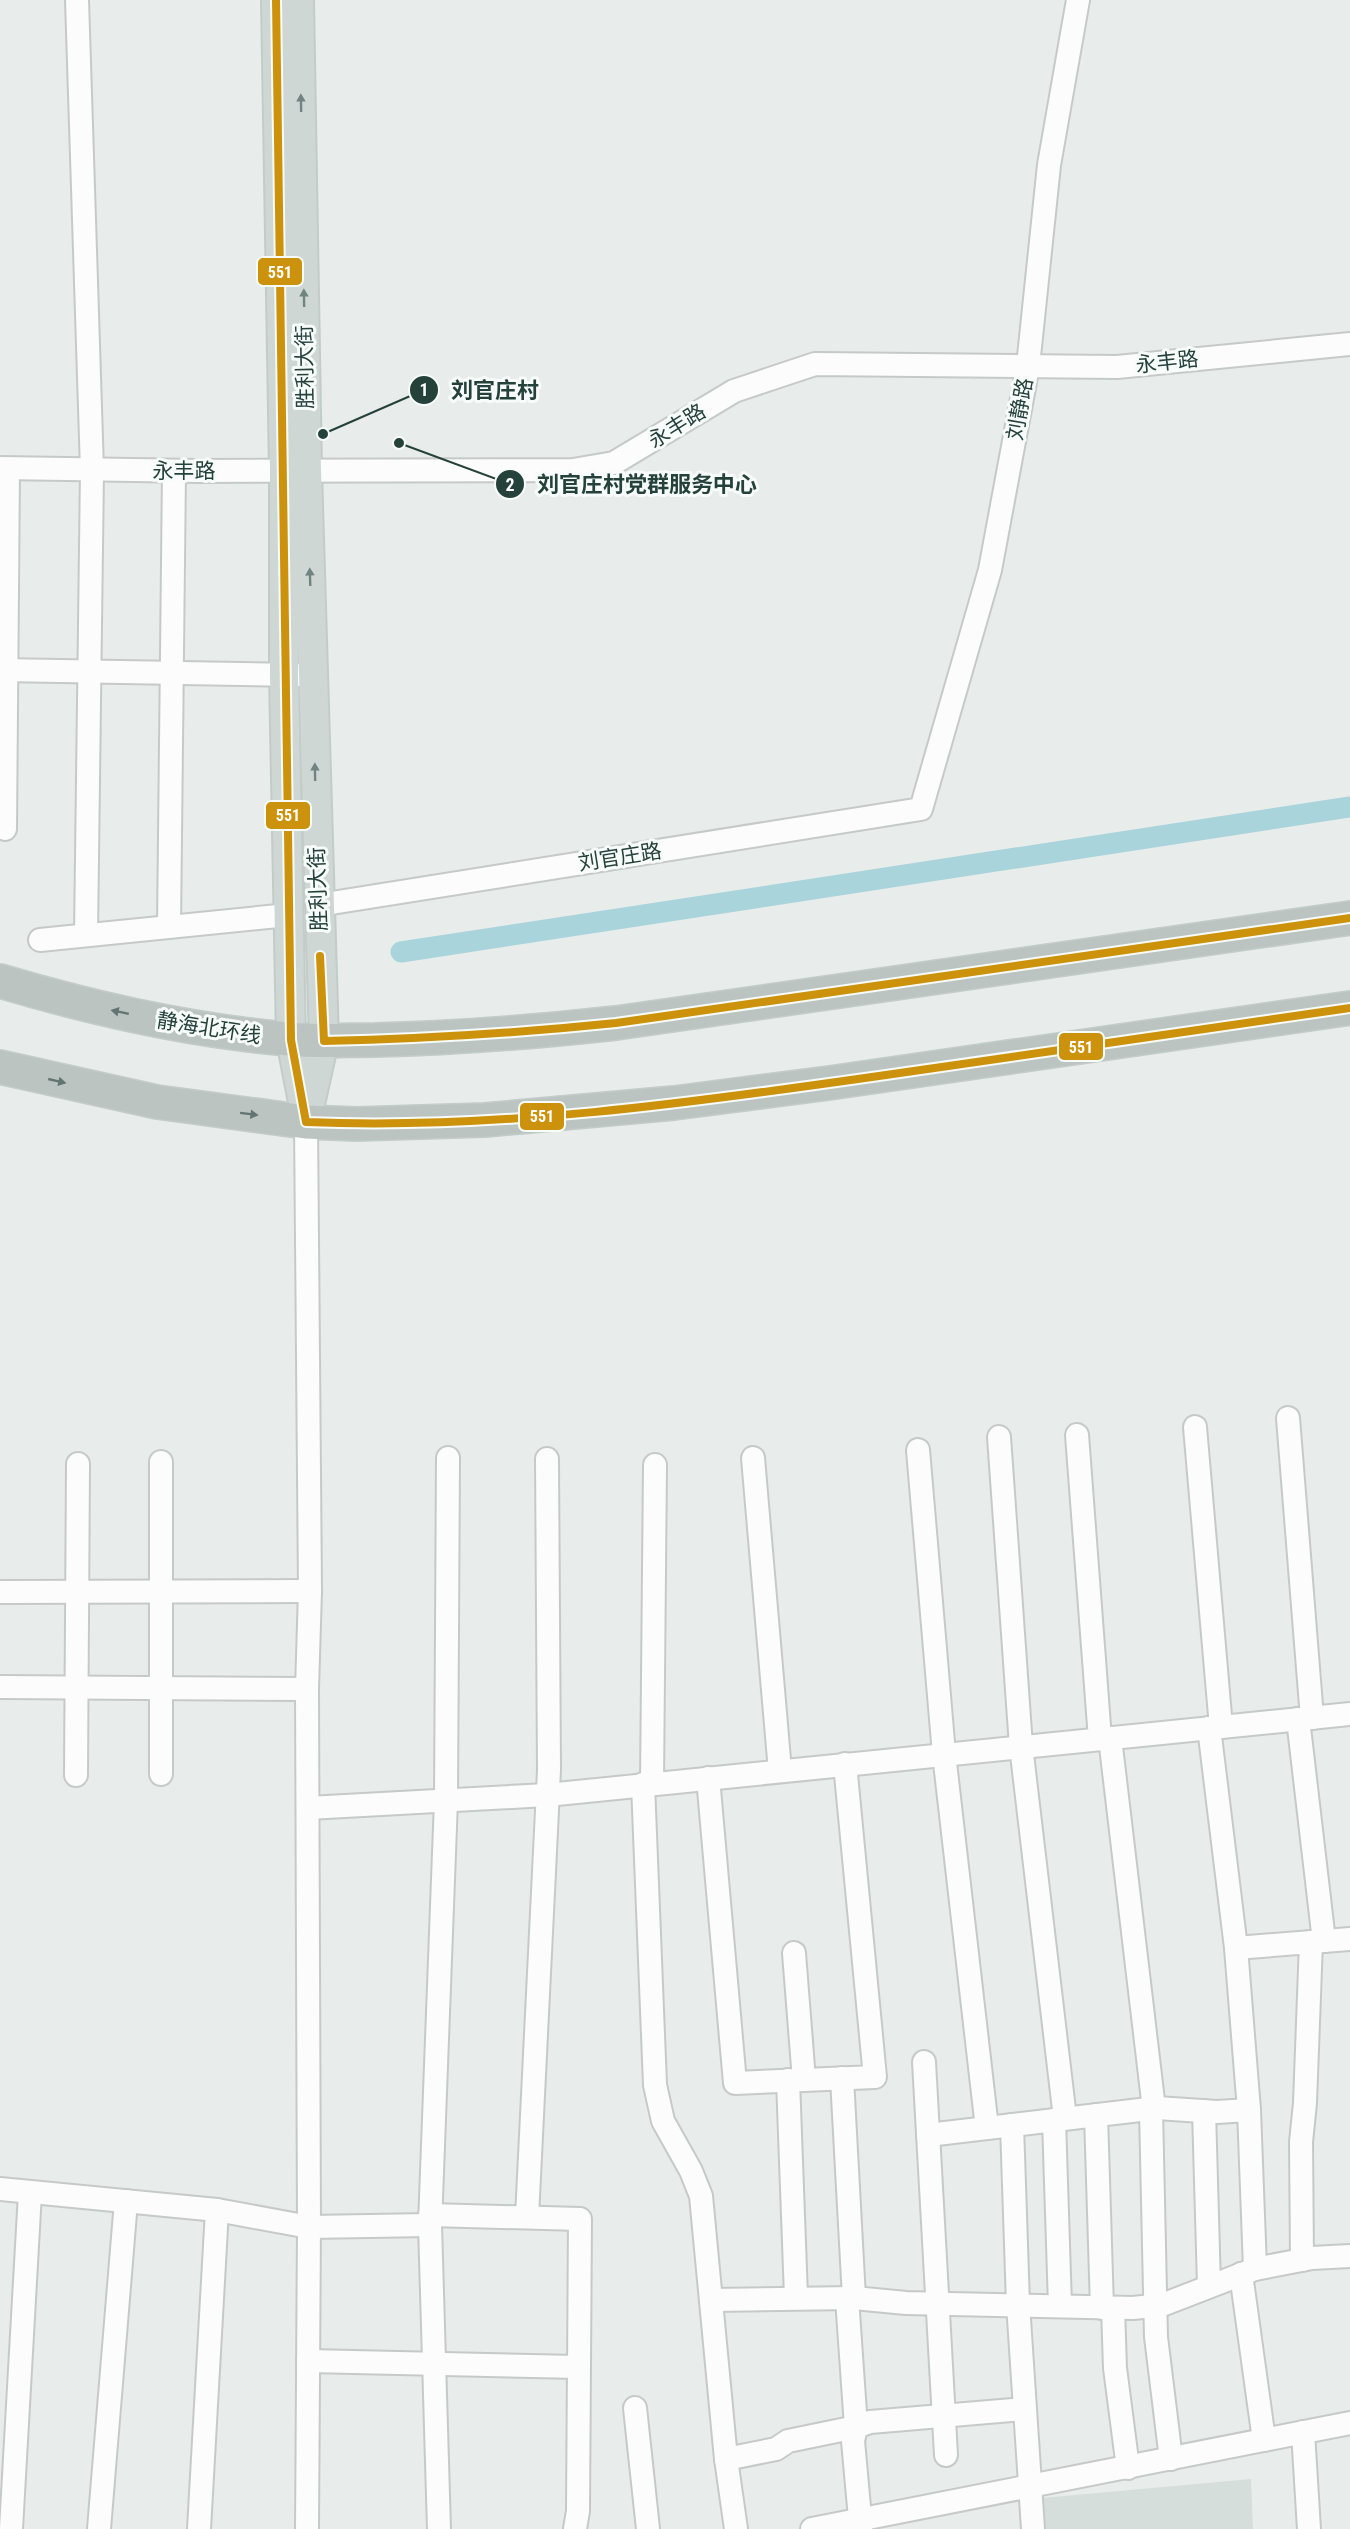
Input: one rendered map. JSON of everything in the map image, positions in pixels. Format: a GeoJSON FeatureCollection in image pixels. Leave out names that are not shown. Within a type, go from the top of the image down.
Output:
{"type":"FeatureCollection","features":[{"type":"Feature","properties":{"kind":"highway","name":"静海北环线"},"geometry":{"type":"LineString","coordinates":[[0,981],[61,999],[166,1022],[291,1040],[324,1041],[515,1034],[615,1023],[1350,918]]}},
{"type":"Feature","properties":{"kind":"highway"},"geometry":{"type":"LineString","coordinates":[[0,1067],[157,1102],[306,1122],[357,1124],[485,1120],[674,1103],[841,1082],[1350,1008]]}},
{"type":"Feature","properties":{"kind":"main road","name":"胜利大街"},"geometry":{"type":"LineString","coordinates":[[276,0],[296,471],[313,675],[324,1041],[306,1122]]}},
{"type":"Feature","properties":{"kind":"main road","name":"胜利大街"},"geometry":{"type":"LineString","coordinates":[[299,0],[296,471],[284,675],[291,1040],[306,1122]]}},
{"type":"Feature","properties":{"kind":"street"},"geometry":{"type":"LineString","coordinates":[[77,0],[92,470],[86,935]]}},
{"type":"Feature","properties":{"kind":"street","name":"刘静路"},"geometry":{"type":"LineString","coordinates":[[921,809],[990,570],[1028,366],[1049,165],[1078,0]]}},
{"type":"Feature","properties":{"kind":"street","name":"永丰路"},"geometry":{"type":"LineString","coordinates":[[4,469],[573,470],[614,463],[734,391],[815,364],[1117,367],[1350,344]]}},
{"type":"Feature","properties":{"kind":"street"},"geometry":{"type":"LineString","coordinates":[[4,469],[5,829]]}},
{"type":"Feature","properties":{"kind":"street"},"geometry":{"type":"LineString","coordinates":[[169,927],[174,471]]}},
{"type":"Feature","properties":{"kind":"street"},"geometry":{"type":"LineString","coordinates":[[3,670],[313,675]]}},
{"type":"Feature","properties":{"kind":"street","name":"刘官庄路"},"geometry":{"type":"LineString","coordinates":[[319,905],[921,809]]}},
{"type":"Feature","properties":{"kind":"street"},"geometry":{"type":"LineString","coordinates":[[40,940],[288,915]]}},
{"type":"Feature","properties":{"kind":"street"},"geometry":{"type":"LineString","coordinates":[[306,1122],[310,1591],[307,1689],[309,2227],[307,2529]]}},
{"type":"Feature","properties":{"kind":"street"},"geometry":{"type":"LineString","coordinates":[[1288,1418],[1318,1941],[1301,2142],[1302,2260]]}},
{"type":"Feature","properties":{"kind":"street"},"geometry":{"type":"LineString","coordinates":[[1195,1427],[1215,1727],[1249,2110],[1248,2271],[1264,2440]]}},
{"type":"Feature","properties":{"kind":"street"},"geometry":{"type":"LineString","coordinates":[[1077,1435],[1105,1738],[1153,2109],[1154,2306],[1171,2459]]}},
{"type":"Feature","properties":{"kind":"street"},"geometry":{"type":"LineString","coordinates":[[999,1437],[1021,1746],[1060,2119],[1060,2306]]}},
{"type":"Feature","properties":{"kind":"street"},"geometry":{"type":"LineString","coordinates":[[918,1450],[944,1754],[987,2128]]}},
{"type":"Feature","properties":{"kind":"street"},"geometry":{"type":"LineString","coordinates":[[438,2529],[430,2220],[446,1800],[447,1458]]}},
{"type":"Feature","properties":{"kind":"street"},"geometry":{"type":"LineString","coordinates":[[753,1458],[780,1771]]}},
{"type":"Feature","properties":{"kind":"street"},"geometry":{"type":"LineString","coordinates":[[527,2217],[549,1770],[548,1459]]}},
{"type":"Feature","properties":{"kind":"street"},"geometry":{"type":"LineString","coordinates":[[161,1462],[161,1774]]}},
{"type":"Feature","properties":{"kind":"street"},"geometry":{"type":"LineString","coordinates":[[76,1775],[78,1464]]}},
{"type":"Feature","properties":{"kind":"street"},"geometry":{"type":"LineString","coordinates":[[655,1465],[648,1784],[655,2085],[663,2121],[691,2170],[701,2196],[726,2459],[736,2529]]}},
{"type":"Feature","properties":{"kind":"street"},"geometry":{"type":"LineString","coordinates":[[0,1592],[310,1591]]}},
{"type":"Feature","properties":{"kind":"street"},"geometry":{"type":"LineString","coordinates":[[0,1687],[307,1689]]}},
{"type":"Feature","properties":{"kind":"street"},"geometry":{"type":"LineString","coordinates":[[308,1808],[547,1795],[1350,1714]]}},
{"type":"Feature","properties":{"kind":"street"},"geometry":{"type":"LineString","coordinates":[[708,1778],[735,2083],[875,2077],[845,1764]]}},
{"type":"Feature","properties":{"kind":"street"},"geometry":{"type":"LineString","coordinates":[[1236,1948],[1350,1939]]}},
{"type":"Feature","properties":{"kind":"street"},"geometry":{"type":"LineString","coordinates":[[794,1953],[796,2297]]}},
{"type":"Feature","properties":{"kind":"street"},"geometry":{"type":"LineString","coordinates":[[924,2062],[942,2416],[946,2455]]}},
{"type":"Feature","properties":{"kind":"street"},"geometry":{"type":"LineString","coordinates":[[842,2078],[856,2427],[853,2441],[861,2525]]}},
{"type":"Feature","properties":{"kind":"street"},"geometry":{"type":"LineString","coordinates":[[928,2135],[1153,2109],[1249,2110]]}},
{"type":"Feature","properties":{"kind":"street"},"geometry":{"type":"LineString","coordinates":[[1204,2111],[1209,2286]]}},
{"type":"Feature","properties":{"kind":"street"},"geometry":{"type":"LineString","coordinates":[[1096,2115],[1108,2308],[1128,2468]]}},
{"type":"Feature","properties":{"kind":"street"},"geometry":{"type":"LineString","coordinates":[[1012,2125],[1018,2304],[1033,2529]]}},
{"type":"Feature","properties":{"kind":"street"},"geometry":{"type":"LineString","coordinates":[[0,2189],[216,2210],[309,2227],[527,2217],[580,2219],[576,2529]]}},
{"type":"Feature","properties":{"kind":"street"},"geometry":{"type":"LineString","coordinates":[[11,2529],[30,2193]]}},
{"type":"Feature","properties":{"kind":"street"},"geometry":{"type":"LineString","coordinates":[[99,2529],[126,2201]]}},
{"type":"Feature","properties":{"kind":"street"},"geometry":{"type":"LineString","coordinates":[[200,2529],[216,2210]]}},
{"type":"Feature","properties":{"kind":"street"},"geometry":{"type":"LineString","coordinates":[[711,2300],[796,2297],[937,2304],[1018,2304],[1108,2308],[1154,2306],[1162,2305],[1248,2271],[1302,2260],[1350,2256]]}},
{"type":"Feature","properties":{"kind":"street"},"geometry":{"type":"LineString","coordinates":[[308,2361],[578,2367]]}},
{"type":"Feature","properties":{"kind":"street"},"geometry":{"type":"LineString","coordinates":[[635,2408],[648,2529]]}},
{"type":"Feature","properties":{"kind":"street"},"geometry":{"type":"LineString","coordinates":[[726,2459],[776,2449],[788,2441],[870,2422],[1024,2409]]}},
{"type":"Feature","properties":{"kind":"street"},"geometry":{"type":"LineString","coordinates":[[812,2529],[861,2525],[1030,2487],[1350,2423]]}},
{"type":"Feature","properties":{"kind":"street"},"geometry":{"type":"LineString","coordinates":[[1303,2433],[1309,2529]]}},
{"type":"Feature","properties":{"kind":"shaded area"},"geometry":{"type":"Polygon","coordinates":[[[1251,2479],[1253,2529],[1044,2529],[1042,2498],[1251,2479]]]}},
{"type":"Feature","properties":{"kind":"waterway"},"geometry":{"type":"LineString","coordinates":[[401,952],[1350,807]]}},
{"type":"Feature","properties":{"kind":"transit line","name":"551"},"geometry":{"type":"LineString","coordinates":[[276,0],[291,1040],[306,1122],[450,1122],[665,1105],[1350,1008]]}},
{"type":"Feature","properties":{"kind":"transit line","name":"551"},"geometry":{"type":"LineString","coordinates":[[320,956],[324,1041],[397,1039],[507,1033],[616,1023],[1350,918]]}},
{"type":"Feature","properties":{"kind":"place","name":"刘官庄村"},"geometry":{"type":"Point","coordinates":[323,434]}},
{"type":"Feature","properties":{"kind":"place","name":"刘官庄村党群服务中心"},"geometry":{"type":"Point","coordinates":[399,443]}}]}
